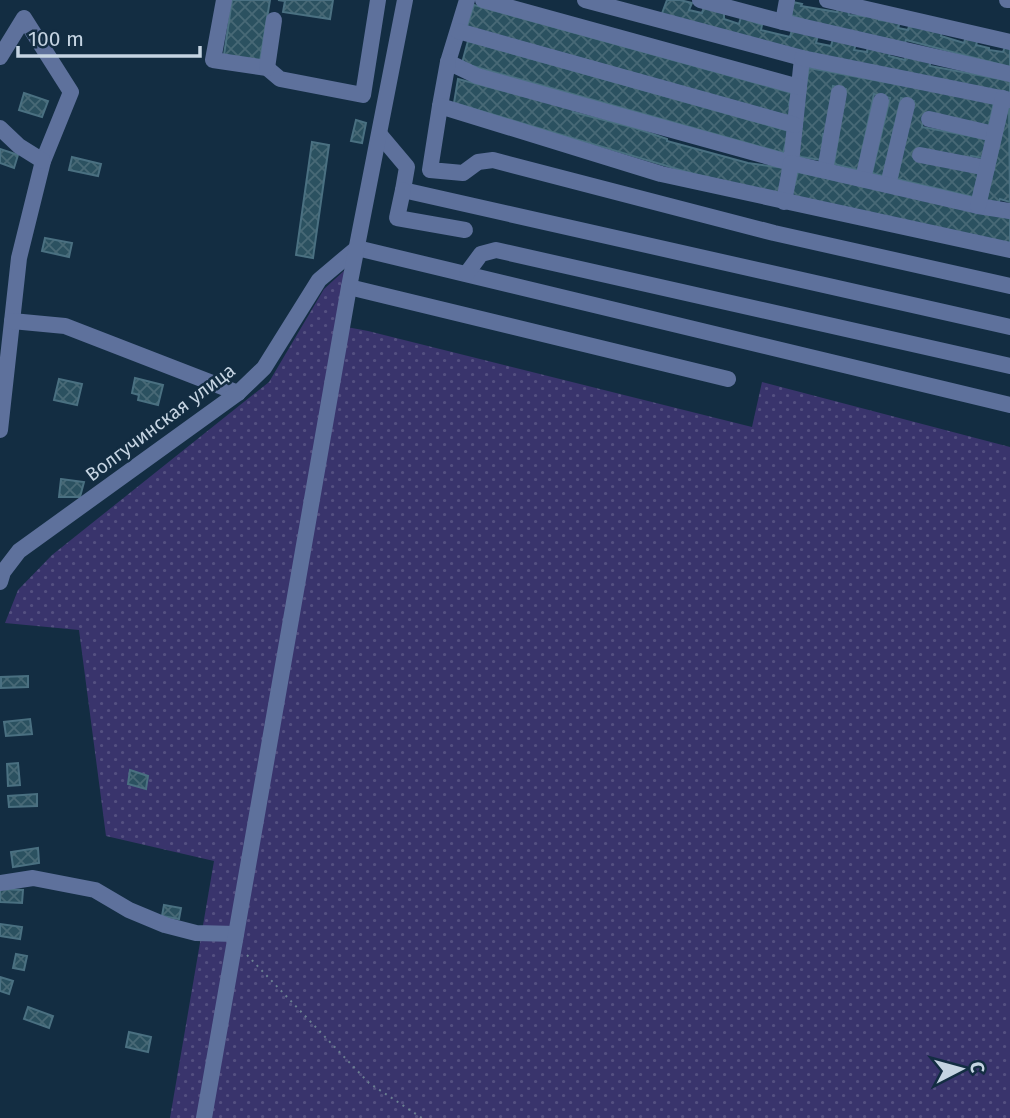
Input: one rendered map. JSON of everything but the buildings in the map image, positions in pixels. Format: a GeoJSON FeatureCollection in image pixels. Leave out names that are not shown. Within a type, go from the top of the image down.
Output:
{"type":"FeatureCollection","features":[{"type":"Feature","properties":{"kind":"street"},"geometry":{"type":"LineString","coordinates":[[224,0],[213,60],[267,68],[280,79],[363,95],[378,0]]}},
{"type":"Feature","properties":{"kind":"street"},"geometry":{"type":"LineString","coordinates":[[204,1118],[349,287],[405,0]]}},
{"type":"Feature","properties":{"kind":"street"},"geometry":{"type":"LineString","coordinates":[[430,170],[448,62],[467,0]]}},
{"type":"Feature","properties":{"kind":"street"},"geometry":{"type":"LineString","coordinates":[[483,0],[799,87]]}},
{"type":"Feature","properties":{"kind":"street"},"geometry":{"type":"LineString","coordinates":[[585,0],[802,58],[1006,99],[994,134],[978,206]]}},
{"type":"Feature","properties":{"kind":"street"},"geometry":{"type":"LineString","coordinates":[[700,0],[783,22],[1010,74]]}},
{"type":"Feature","properties":{"kind":"street"},"geometry":{"type":"LineString","coordinates":[[783,22],[787,0]]}},
{"type":"Feature","properties":{"kind":"street"},"geometry":{"type":"LineString","coordinates":[[827,0],[1010,42]]}},
{"type":"Feature","properties":{"kind":"street"},"geometry":{"type":"LineString","coordinates":[[0,57],[24,18],[71,92],[43,161],[19,258],[0,430]]}},
{"type":"Feature","properties":{"kind":"street"},"geometry":{"type":"LineString","coordinates":[[267,68],[274,20]]}},
{"type":"Feature","properties":{"kind":"street"},"geometry":{"type":"LineString","coordinates":[[458,31],[795,125]]}},
{"type":"Feature","properties":{"kind":"street"},"geometry":{"type":"LineString","coordinates":[[784,202],[791,163],[802,58]]}},
{"type":"Feature","properties":{"kind":"street"},"geometry":{"type":"LineString","coordinates":[[448,62],[477,76],[791,163],[1010,211]]}},
{"type":"Feature","properties":{"kind":"street"},"geometry":{"type":"LineString","coordinates":[[825,170],[839,93]]}},
{"type":"Feature","properties":{"kind":"street"},"geometry":{"type":"LineString","coordinates":[[863,179],[881,101]]}},
{"type":"Feature","properties":{"kind":"street"},"geometry":{"type":"LineString","coordinates":[[888,185],[907,105]]}},
{"type":"Feature","properties":{"kind":"street"},"geometry":{"type":"LineString","coordinates":[[440,106],[662,174],[1010,250]]}},
{"type":"Feature","properties":{"kind":"street"},"geometry":{"type":"LineString","coordinates":[[929,119],[994,134]]}},
{"type":"Feature","properties":{"kind":"street"},"geometry":{"type":"LineString","coordinates":[[0,128],[19,146],[43,161]]}},
{"type":"Feature","properties":{"kind":"street"},"geometry":{"type":"LineString","coordinates":[[380,135],[407,167],[463,173],[478,162],[493,160],[774,233],[1010,286]]}},
{"type":"Feature","properties":{"kind":"street"},"geometry":{"type":"LineString","coordinates":[[920,155],[987,168]]}},
{"type":"Feature","properties":{"kind":"street"},"geometry":{"type":"LineString","coordinates":[[407,167],[397,218],[465,230]]}},
{"type":"Feature","properties":{"kind":"street"},"geometry":{"type":"LineString","coordinates":[[403,190],[1010,327]]}},
{"type":"Feature","properties":{"kind":"street"},"geometry":{"type":"LineString","coordinates":[[357,248],[1010,405]]}},
{"type":"Feature","properties":{"kind":"street","name":"Волгучинская улица"},"geometry":{"type":"LineString","coordinates":[[1,573],[19,551],[238,393],[264,368],[319,280],[357,248]]}},
{"type":"Feature","properties":{"kind":"street"},"geometry":{"type":"LineString","coordinates":[[467,273],[481,254],[496,250],[1010,366]]}},
{"type":"Feature","properties":{"kind":"street"},"geometry":{"type":"LineString","coordinates":[[349,287],[728,379]]}},
{"type":"Feature","properties":{"kind":"street"},"geometry":{"type":"LineString","coordinates":[[12,321],[65,326],[238,393]]}},
{"type":"Feature","properties":{"kind":"street"},"geometry":{"type":"LineString","coordinates":[[0,883],[33,878],[95,890],[129,910],[165,925],[196,933],[235,938]]}},
{"type":"Feature","properties":{"kind":"path"},"geometry":{"type":"LineString","coordinates":[[235,938],[369,1083],[422,1118]]}},
{"type":"Feature","properties":{"kind":"shaded area"},"geometry":{"type":"Polygon","coordinates":[[[347,268],[336,325],[752,427],[762,382],[1010,447],[1010,1118],[170,1118],[214,861],[106,836],[79,630],[5,623],[18,590],[52,555],[269,382],[324,289],[347,268]]]}}]}
